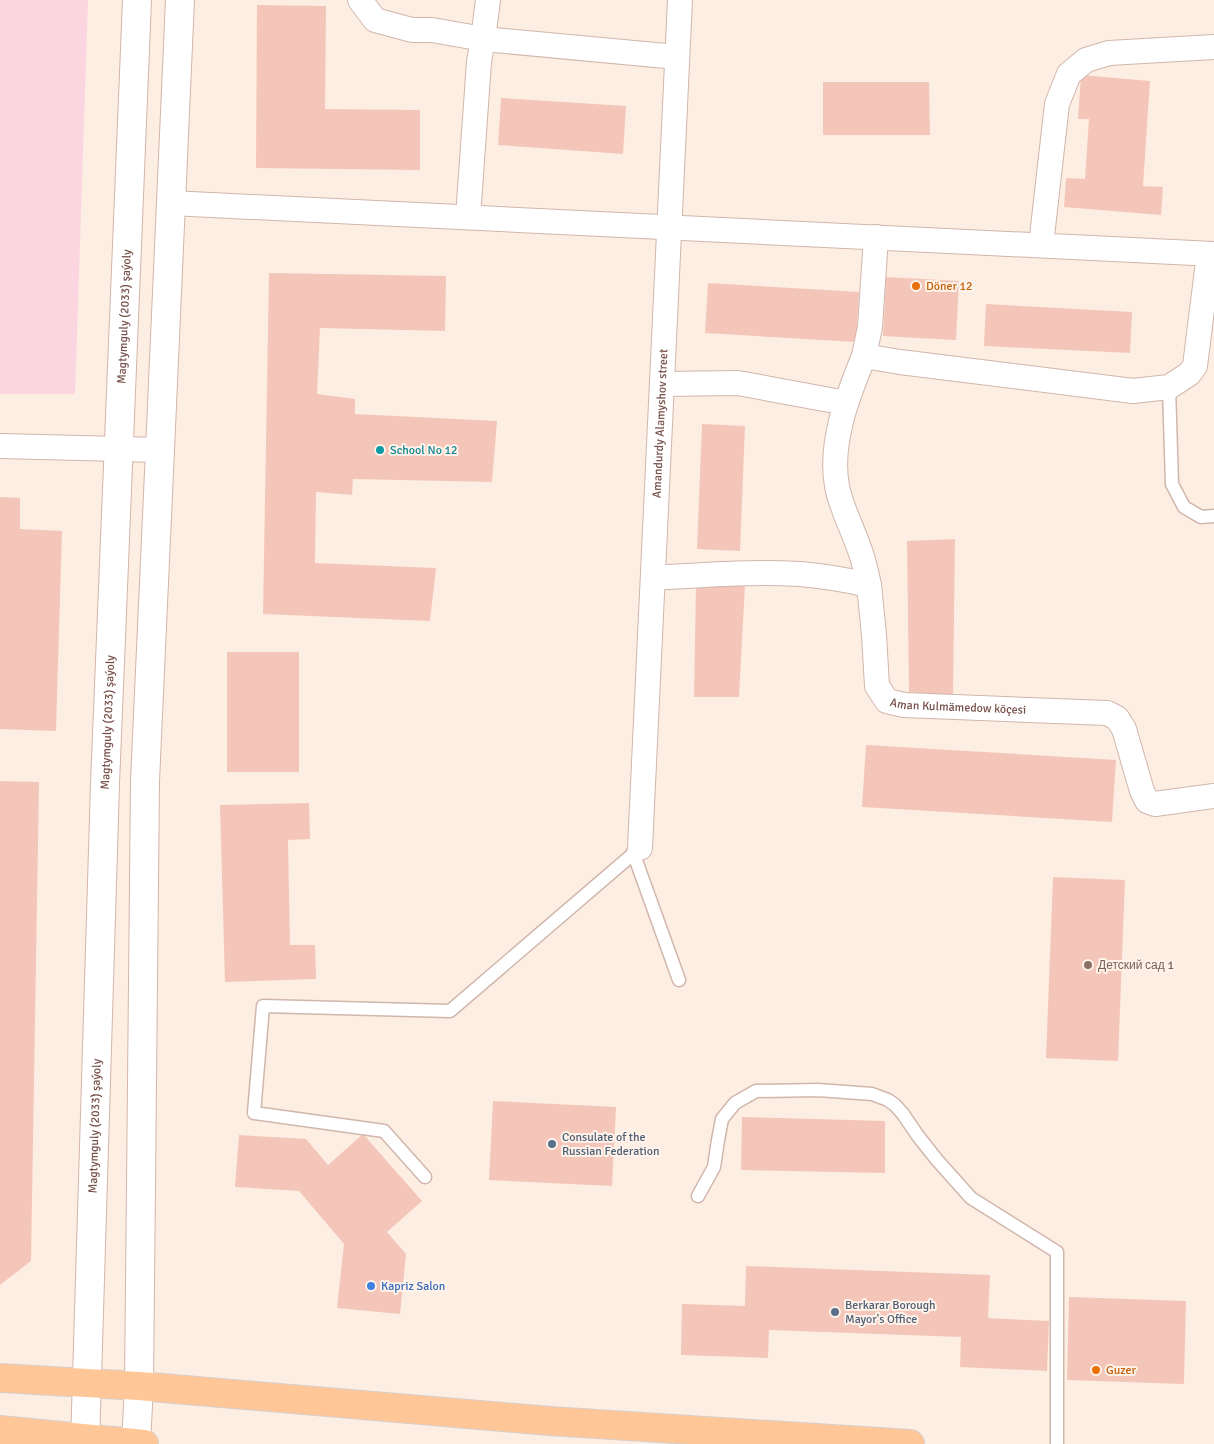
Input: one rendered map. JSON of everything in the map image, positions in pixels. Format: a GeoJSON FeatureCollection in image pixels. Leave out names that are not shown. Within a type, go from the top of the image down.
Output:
{"type":"FeatureCollection","features":[{"type":"Feature","properties":{"kind":"main road","name":"Magtymguly (2033) şaýoly"},"geometry":{"type":"LineString","coordinates":[[85,1441],[104,794],[137,0]]}},
{"type":"Feature","properties":{"kind":"main road"},"geometry":{"type":"LineString","coordinates":[[136,1444],[139,1386],[145,781],[180,0]]}},
{"type":"Feature","properties":{"kind":"main road"},"geometry":{"type":"LineString","coordinates":[[0,1378],[139,1386],[550,1421],[910,1444]]}},
{"type":"Feature","properties":{"kind":"main road"},"geometry":{"type":"LineString","coordinates":[[0,1430],[85,1441],[144,1444]]}},
{"type":"Feature","properties":{"kind":"street"},"geometry":{"type":"LineString","coordinates":[[360,0],[375,20],[412,30],[432,30],[483,39],[677,57]]}},
{"type":"Feature","properties":{"kind":"street"},"geometry":{"type":"LineString","coordinates":[[468,217],[480,62],[488,0]]}},
{"type":"Feature","properties":{"kind":"street","name":"Amandurdy Alamyshov street"},"geometry":{"type":"LineString","coordinates":[[636,850],[653,578],[680,0]]}},
{"type":"Feature","properties":{"kind":"street"},"geometry":{"type":"LineString","coordinates":[[1041,245],[1057,104],[1070,74],[1086,60],[1109,53],[1214,48]]}},
{"type":"Feature","properties":{"kind":"street"},"geometry":{"type":"LineString","coordinates":[[171,203],[1211,254],[1195,366],[1189,374],[1169,387],[1133,391],[864,356]]}},
{"type":"Feature","properties":{"kind":"street"},"geometry":{"type":"LineString","coordinates":[[653,578],[746,573],[801,574],[870,585],[859,547],[841,501],[837,485],[836,462],[839,430],[846,403],[864,356],[870,327],[876,237]]}},
{"type":"Feature","properties":{"kind":"street"},"geometry":{"type":"LineString","coordinates":[[662,384],[738,383],[846,403]]}},
{"type":"Feature","properties":{"kind":"street"},"geometry":{"type":"LineString","coordinates":[[0,446],[160,450]]}},
{"type":"Feature","properties":{"kind":"street","name":"Aman Kulmämedow köçesi"},"geometry":{"type":"LineString","coordinates":[[870,585],[877,686],[887,701],[904,705],[1107,713],[1117,718],[1124,729],[1142,792],[1147,801],[1155,804],[1214,796]]}},
{"type":"Feature","properties":{"kind":"lane"},"geometry":{"type":"LineString","coordinates":[[1169,387],[1172,484],[1184,507],[1201,517],[1214,516]]}},
{"type":"Feature","properties":{"kind":"lane"},"geometry":{"type":"LineString","coordinates":[[426,1177],[384,1132],[254,1113],[263,1006],[450,1011],[636,850],[679,980]]}},
{"type":"Feature","properties":{"kind":"lane"},"geometry":{"type":"LineString","coordinates":[[698,1196],[714,1167],[722,1119],[735,1103],[756,1091],[818,1090],[872,1094],[888,1100],[903,1114],[918,1136],[971,1198],[1058,1252],[1057,1444]]}},
{"type":"Feature","properties":{"kind":"shaded area"},"geometry":{"type":"Polygon","coordinates":[[[0,0],[88,0],[75,394],[0,394],[0,0]]]}},
{"type":"Feature","properties":{"kind":"building"},"geometry":{"type":"Polygon","coordinates":[[[257,5],[326,6],[325,109],[420,110],[420,170],[256,168],[257,5]]]}},
{"type":"Feature","properties":{"kind":"building"},"geometry":{"type":"Polygon","coordinates":[[[1081,75],[1150,81],[1143,186],[1163,187],[1161,215],[1064,207],[1066,178],[1085,179],[1089,119],[1078,119],[1081,75]]]}},
{"type":"Feature","properties":{"kind":"building"},"geometry":{"type":"Polygon","coordinates":[[[823,82],[929,82],[930,135],[823,135],[823,82]]]}},
{"type":"Feature","properties":{"kind":"building"},"geometry":{"type":"Polygon","coordinates":[[[501,98],[626,106],[623,154],[498,145],[501,98]]]}},
{"type":"Feature","properties":{"kind":"building","name":"School No 12"},"geometry":{"type":"Polygon","coordinates":[[[269,273],[446,276],[445,331],[320,328],[317,394],[355,399],[355,414],[497,421],[492,482],[353,479],[352,495],[316,492],[315,563],[436,568],[430,621],[263,614],[269,273]]]}},
{"type":"Feature","properties":{"kind":"building"},"geometry":{"type":"Polygon","coordinates":[[[886,277],[959,281],[956,340],[883,336],[886,277]]]}},
{"type":"Feature","properties":{"kind":"building"},"geometry":{"type":"Polygon","coordinates":[[[708,283],[859,292],[856,342],[705,333],[708,283]]]}},
{"type":"Feature","properties":{"kind":"building"},"geometry":{"type":"Polygon","coordinates":[[[986,304],[1132,312],[1130,353],[984,346],[986,304]]]}},
{"type":"Feature","properties":{"kind":"building"},"geometry":{"type":"Polygon","coordinates":[[[702,424],[745,426],[740,551],[697,549],[702,424]]]}},
{"type":"Feature","properties":{"kind":"building"},"geometry":{"type":"Polygon","coordinates":[[[0,497],[20,498],[20,529],[62,531],[56,731],[0,729],[0,497]]]}},
{"type":"Feature","properties":{"kind":"building"},"geometry":{"type":"Polygon","coordinates":[[[955,539],[953,696],[909,692],[907,541],[955,539]]]}},
{"type":"Feature","properties":{"kind":"building"},"geometry":{"type":"Polygon","coordinates":[[[745,584],[739,697],[694,697],[696,586],[745,584]]]}},
{"type":"Feature","properties":{"kind":"building"},"geometry":{"type":"Polygon","coordinates":[[[227,652],[299,652],[299,772],[227,772],[227,652]]]}},
{"type":"Feature","properties":{"kind":"building"},"geometry":{"type":"Polygon","coordinates":[[[866,745],[1116,760],[1112,822],[862,807],[866,745]]]}},
{"type":"Feature","properties":{"kind":"building"},"geometry":{"type":"Polygon","coordinates":[[[0,781],[39,782],[31,1261],[0,1285],[0,781]]]}},
{"type":"Feature","properties":{"kind":"building"},"geometry":{"type":"Polygon","coordinates":[[[309,803],[310,839],[288,840],[290,945],[315,945],[316,979],[225,982],[220,805],[309,803]]]}},
{"type":"Feature","properties":{"kind":"building"},"geometry":{"type":"Polygon","coordinates":[[[1053,877],[1125,880],[1118,1061],[1046,1058],[1053,877]]]}},
{"type":"Feature","properties":{"kind":"building","name":"Consulate of the Russian Federation"},"geometry":{"type":"Polygon","coordinates":[[[493,1101],[616,1107],[612,1186],[489,1180],[493,1101]]]}},
{"type":"Feature","properties":{"kind":"building"},"geometry":{"type":"Polygon","coordinates":[[[742,1117],[885,1121],[885,1173],[741,1170],[742,1117]]]}},
{"type":"Feature","properties":{"kind":"building"},"geometry":{"type":"Polygon","coordinates":[[[363,1134],[422,1201],[387,1232],[406,1254],[400,1314],[337,1308],[344,1244],[299,1191],[235,1187],[239,1135],[306,1139],[328,1165],[363,1134]]]}},
{"type":"Feature","properties":{"kind":"building","name":"Berkarar Borough Mayor's Office"},"geometry":{"type":"Polygon","coordinates":[[[746,1266],[990,1275],[988,1318],[1049,1321],[1047,1371],[960,1367],[961,1337],[769,1330],[768,1358],[681,1355],[682,1304],[745,1306],[746,1266]]]}},
{"type":"Feature","properties":{"kind":"building"},"geometry":{"type":"Polygon","coordinates":[[[1069,1297],[1186,1301],[1184,1384],[1067,1380],[1069,1297]]]}},
{"type":"Feature","properties":{"kind":"place","name":"Döner 12"},"geometry":{"type":"Point","coordinates":[916,286]}},
{"type":"Feature","properties":{"kind":"place","name":"School No 12"},"geometry":{"type":"Point","coordinates":[380,450]}},
{"type":"Feature","properties":{"kind":"place","name":"Детский сад 1"},"geometry":{"type":"Point","coordinates":[1088,965]}},
{"type":"Feature","properties":{"kind":"place","name":"Consulate of the Russian Federation"},"geometry":{"type":"Point","coordinates":[552,1144]}},
{"type":"Feature","properties":{"kind":"place","name":"Kapriz Salon"},"geometry":{"type":"Point","coordinates":[371,1286]}},
{"type":"Feature","properties":{"kind":"place","name":"Berkarar Borough Mayor's Office"},"geometry":{"type":"Point","coordinates":[835,1312]}},
{"type":"Feature","properties":{"kind":"place","name":"Guzer"},"geometry":{"type":"Point","coordinates":[1096,1370]}}]}
